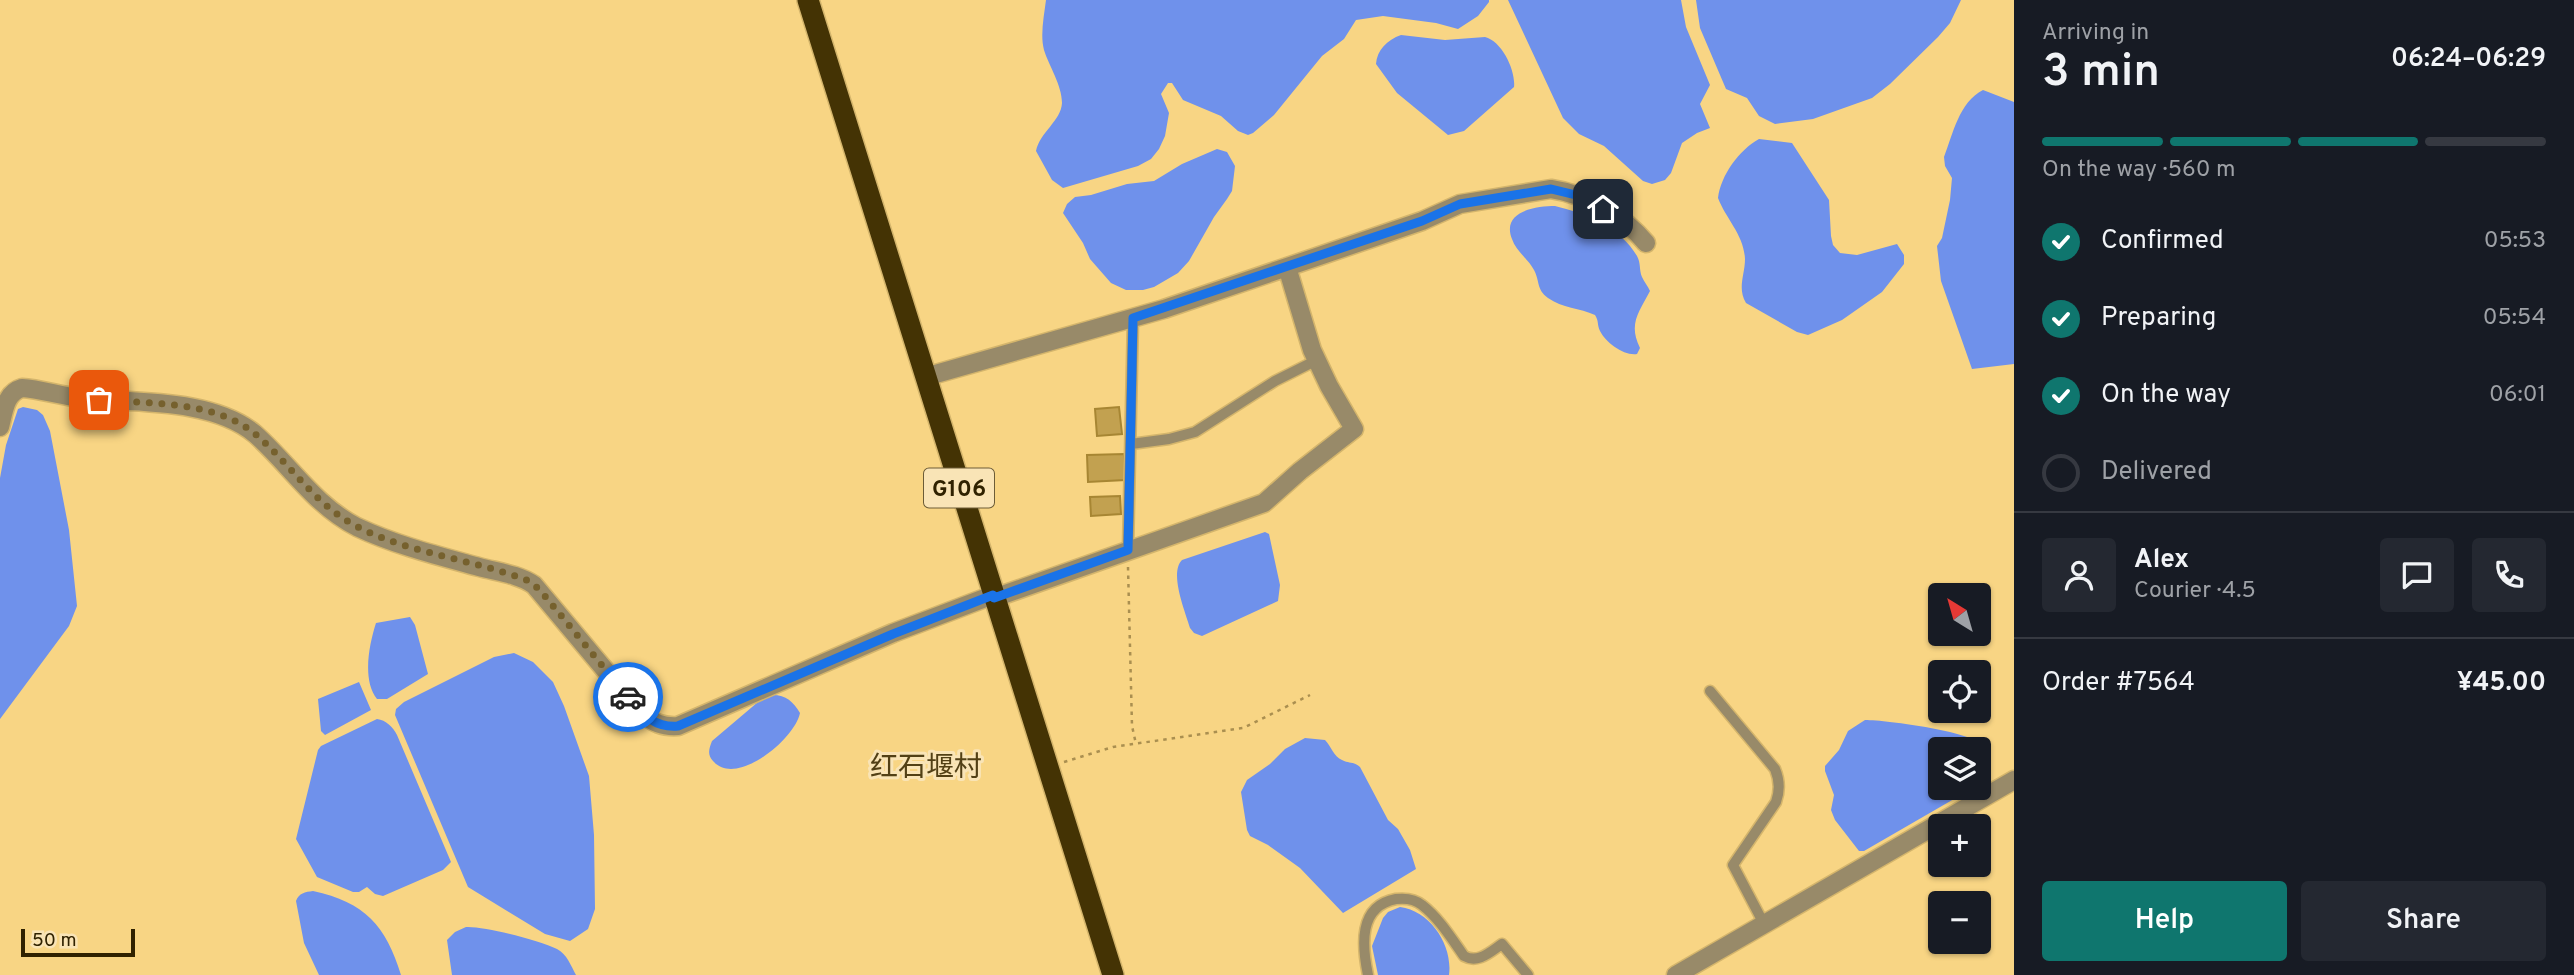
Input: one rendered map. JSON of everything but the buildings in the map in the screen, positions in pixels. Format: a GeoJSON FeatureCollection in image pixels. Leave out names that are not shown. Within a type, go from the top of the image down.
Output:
{"type":"FeatureCollection","features":[{"type":"Feature","properties":{"kind":"highway","name":"G106"},"geometry":{"type":"LineString","coordinates":[[808,0],[1113,975]]}},
{"type":"Feature","properties":{"kind":"street"},"geometry":{"type":"LineString","coordinates":[[925,377],[1133,318],[1422,221],[1460,204],[1551,189],[1580,196],[1631,225],[1646,243]]}},
{"type":"Feature","properties":{"kind":"street"},"geometry":{"type":"LineString","coordinates":[[0,426],[8,399],[16,390],[22,388],[77,398],[190,407],[214,413],[243,426],[268,446],[317,499],[357,527],[407,545],[516,576],[534,585],[642,713],[652,722],[664,727],[678,726],[880,639],[1264,503],[1354,429],[1317,360],[1287,267]]}},
{"type":"Feature","properties":{"kind":"street"},"geometry":{"type":"LineString","coordinates":[[1676,975],[2014,780]]}},
{"type":"Feature","properties":{"kind":"lane"},"geometry":{"type":"LineString","coordinates":[[1128,550],[1133,318]]}},
{"type":"Feature","properties":{"kind":"lane"},"geometry":{"type":"LineString","coordinates":[[1131,444],[1195,432],[1275,381],[1317,360]]}},
{"type":"Feature","properties":{"kind":"lane"},"geometry":{"type":"LineString","coordinates":[[1710,691],[1775,769],[1778,777],[1776,802],[1733,865],[1764,924]]}},
{"type":"Feature","properties":{"kind":"lane"},"geometry":{"type":"LineString","coordinates":[[1368,975],[1364,957],[1364,930],[1370,915],[1387,902],[1408,899],[1423,905],[1464,956],[1471,960],[1479,959],[1502,944],[1528,975]]}},
{"type":"Feature","properties":{"kind":"path"},"geometry":{"type":"LineString","coordinates":[[1128,550],[1132,726],[1136,744]]}},
{"type":"Feature","properties":{"kind":"path"},"geometry":{"type":"LineString","coordinates":[[1048,767],[1113,747],[1244,728],[1310,695]]}},
{"type":"Feature","properties":{"kind":"water"},"geometry":{"type":"Polygon","coordinates":[[[1046,0],[1489,2],[1478,16],[1458,29],[1436,23],[1383,16],[1356,20],[1344,39],[1322,56],[1274,115],[1248,135],[1238,131],[1221,116],[1183,100],[1172,83],[1168,83],[1161,94],[1169,113],[1165,136],[1151,159],[1138,166],[1063,188],[1052,180],[1036,151],[1058,115],[1062,103],[1060,89],[1043,44],[1046,0]]]}},
{"type":"Feature","properties":{"kind":"water"},"geometry":{"type":"Polygon","coordinates":[[[1508,0],[1681,0],[1686,27],[1710,85],[1700,104],[1710,128],[1682,143],[1671,173],[1665,180],[1652,184],[1643,181],[1604,146],[1579,134],[1563,118],[1508,0]]]}},
{"type":"Feature","properties":{"kind":"water"},"geometry":{"type":"Polygon","coordinates":[[[1696,0],[1961,0],[1950,23],[1938,37],[1872,98],[1813,119],[1775,124],[1759,116],[1747,98],[1726,89],[1700,28],[1696,0]]]}},
{"type":"Feature","properties":{"kind":"water"},"geometry":{"type":"Polygon","coordinates":[[[1401,35],[1445,40],[1485,37],[1497,44],[1507,57],[1513,73],[1514,87],[1464,131],[1448,135],[1397,93],[1376,64],[1378,54],[1384,46],[1401,35]]]}},
{"type":"Feature","properties":{"kind":"water"},"geometry":{"type":"Polygon","coordinates":[[[1983,90],[2014,102],[2014,364],[1972,369],[1941,281],[1937,246],[1942,238],[1952,178],[1945,166],[1944,157],[1962,110],[1983,90]]]}},
{"type":"Feature","properties":{"kind":"water"},"geometry":{"type":"Polygon","coordinates":[[[1759,139],[1792,143],[1829,200],[1831,236],[1833,245],[1840,253],[1857,255],[1897,244],[1904,255],[1904,264],[1882,292],[1842,320],[1808,335],[1797,332],[1746,303],[1742,287],[1744,250],[1718,198],[1732,164],[1759,139]]]}},
{"type":"Feature","properties":{"kind":"water"},"geometry":{"type":"Polygon","coordinates":[[[1217,149],[1227,152],[1235,166],[1232,191],[1189,261],[1178,273],[1154,287],[1126,290],[1111,283],[1090,259],[1063,213],[1067,204],[1075,197],[1127,184],[1154,181],[1182,164],[1217,149]]]}},
{"type":"Feature","properties":{"kind":"water"},"geometry":{"type":"Polygon","coordinates":[[[1555,206],[1601,223],[1622,237],[1637,256],[1642,277],[1650,291],[1636,318],[1635,332],[1640,348],[1637,354],[1621,351],[1611,344],[1600,331],[1595,315],[1559,304],[1544,295],[1534,270],[1514,243],[1510,230],[1511,222],[1516,216],[1530,209],[1555,206]]]}},
{"type":"Feature","properties":{"kind":"water"},"geometry":{"type":"Polygon","coordinates":[[[23,407],[37,410],[43,415],[50,431],[69,530],[77,606],[69,626],[0,719],[0,478],[6,445],[18,409],[23,407]]]}},
{"type":"Feature","properties":{"kind":"water"},"geometry":{"type":"Polygon","coordinates":[[[1265,532],[1269,534],[1280,585],[1278,601],[1202,636],[1194,633],[1190,628],[1178,583],[1178,566],[1182,560],[1265,532]]]}},
{"type":"Feature","properties":{"kind":"water"},"geometry":{"type":"Polygon","coordinates":[[[410,617],[415,625],[428,674],[387,699],[377,699],[372,691],[368,672],[369,652],[376,623],[410,617]]]}},
{"type":"Feature","properties":{"kind":"water"},"geometry":{"type":"Polygon","coordinates":[[[514,653],[533,662],[553,682],[589,776],[594,835],[595,909],[588,929],[570,941],[545,934],[468,887],[395,715],[396,709],[404,702],[494,657],[514,653]]]}},
{"type":"Feature","properties":{"kind":"water"},"geometry":{"type":"Polygon","coordinates":[[[359,682],[371,710],[325,735],[321,731],[318,699],[359,682]]]}},
{"type":"Feature","properties":{"kind":"water"},"geometry":{"type":"Polygon","coordinates":[[[770,695],[788,699],[800,713],[788,735],[763,757],[749,765],[736,769],[723,768],[713,761],[709,751],[712,741],[770,695]]]}},
{"type":"Feature","properties":{"kind":"water"},"geometry":{"type":"Polygon","coordinates":[[[377,719],[389,724],[397,735],[451,862],[443,870],[383,896],[375,894],[367,887],[353,892],[317,877],[296,839],[318,750],[321,746],[377,719]]]}},
{"type":"Feature","properties":{"kind":"water"},"geometry":{"type":"Polygon","coordinates":[[[1865,720],[1931,728],[1967,737],[1928,737],[1928,800],[1952,800],[1864,851],[1859,851],[1835,820],[1831,810],[1834,795],[1825,771],[1825,766],[1839,750],[1848,731],[1865,720]]]}},
{"type":"Feature","properties":{"kind":"water"},"geometry":{"type":"Polygon","coordinates":[[[1305,738],[1325,740],[1339,759],[1360,767],[1388,820],[1398,829],[1410,850],[1416,869],[1343,913],[1300,868],[1268,845],[1250,836],[1247,830],[1241,792],[1247,780],[1270,764],[1285,749],[1305,738]]]}},
{"type":"Feature","properties":{"kind":"water"},"geometry":{"type":"Polygon","coordinates":[[[313,891],[347,902],[371,919],[388,943],[401,975],[319,975],[304,943],[296,901],[303,893],[313,891]]]}},
{"type":"Feature","properties":{"kind":"water"},"geometry":{"type":"Polygon","coordinates":[[[1400,907],[1421,915],[1438,932],[1447,953],[1449,975],[1378,975],[1372,946],[1383,918],[1388,912],[1400,907]]]}},
{"type":"Feature","properties":{"kind":"water"},"geometry":{"type":"Polygon","coordinates":[[[466,927],[512,934],[557,949],[566,957],[576,975],[452,975],[447,940],[466,927]]]}},
{"type":"Feature","properties":{"kind":"way so far"},"geometry":{"type":"LineString","coordinates":[[99,400],[190,407],[214,413],[253,433],[326,508],[357,527],[407,545],[529,581],[540,590],[628,697]]}},
{"type":"Feature","properties":{"kind":"district","name":"红石堰村"},"geometry":{"type":"Point","coordinates":[926,766]}},
{"type":"Feature","properties":{"kind":"route"},"geometry":{"type":"LineString","coordinates":[[628,697],[652,722],[664,727],[678,726],[893,634],[993,595],[994,598],[1128,550],[1133,318],[1422,221],[1460,204],[1551,189],[1580,196],[1603,209]]}}]}
